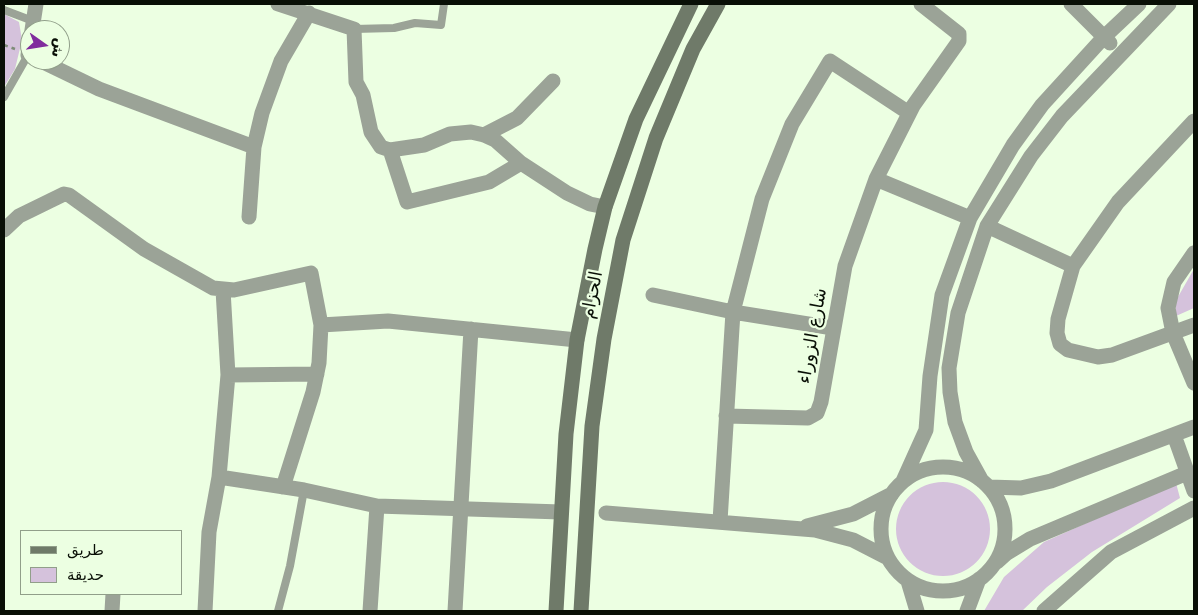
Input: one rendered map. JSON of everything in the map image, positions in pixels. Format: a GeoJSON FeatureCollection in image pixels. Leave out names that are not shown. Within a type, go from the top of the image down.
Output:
{"type":"FeatureCollection","features":[{"type":"Feature","properties":{"kind":"main road"},"geometry":{"type":"LineString","coordinates":[[556,611],[566,434],[577,340],[605,207],[639,112],[691,4]]}},
{"type":"Feature","properties":{"kind":"main road","name":"الحزام"},"geometry":{"type":"LineString","coordinates":[[581,611],[592,426],[604,339],[623,240],[656,138],[693,49],[718,4]]}},
{"type":"Feature","properties":{"kind":"street"},"geometry":{"type":"LineString","coordinates":[[33,20],[36,4]]}},
{"type":"Feature","properties":{"kind":"street"},"geometry":{"type":"LineString","coordinates":[[278,4],[308,8],[354,29],[356,82],[363,95],[371,132],[381,147],[390,150],[424,145],[450,134],[471,132],[484,135],[495,140],[521,163],[567,193],[590,204],[605,207]]}},
{"type":"Feature","properties":{"kind":"street","name":"شارع الزوراء"},"geometry":{"type":"LineString","coordinates":[[726,416],[808,418],[817,413],[821,402],[845,266],[876,179],[909,114],[960,41],[958,34],[921,4]]}},
{"type":"Feature","properties":{"kind":"street"},"geometry":{"type":"LineString","coordinates":[[1071,4],[1120,54]]}},
{"type":"Feature","properties":{"kind":"street"},"geometry":{"type":"LineString","coordinates":[[1139,4],[1104,37],[1042,105],[1012,145],[970,218],[942,295],[930,376],[926,430],[903,481],[892,494],[882,514],[882,544],[896,570],[908,581],[925,589],[944,591],[962,588],[979,579],[1007,552],[1037,536],[1187,473]]}},
{"type":"Feature","properties":{"kind":"street"},"geometry":{"type":"LineString","coordinates":[[992,566],[1004,540],[1004,521],[999,503],[966,452],[956,422],[950,392],[949,368],[958,312],[987,226],[1014,181],[1045,137],[1120,54],[1169,4]]}},
{"type":"Feature","properties":{"kind":"street"},"geometry":{"type":"LineString","coordinates":[[249,217],[254,146],[267,96],[281,61],[308,8]]}},
{"type":"Feature","properties":{"kind":"street"},"geometry":{"type":"LineString","coordinates":[[720,522],[734,312],[762,199],[792,124],[830,61],[909,114]]}},
{"type":"Feature","properties":{"kind":"street"},"geometry":{"type":"LineString","coordinates":[[64,70],[99,89],[254,146]]}},
{"type":"Feature","properties":{"kind":"street"},"geometry":{"type":"LineString","coordinates":[[484,135],[517,118],[553,81]]}},
{"type":"Feature","properties":{"kind":"street"},"geometry":{"type":"LineString","coordinates":[[1194,121],[1118,202],[1073,266],[1058,320],[1057,333],[1060,344],[1068,350],[1098,357],[1112,355],[1194,325]]}},
{"type":"Feature","properties":{"kind":"street"},"geometry":{"type":"LineString","coordinates":[[390,150],[407,202],[489,182],[521,163]]}},
{"type":"Feature","properties":{"kind":"street"},"geometry":{"type":"LineString","coordinates":[[876,179],[970,218]]}},
{"type":"Feature","properties":{"kind":"street"},"geometry":{"type":"LineString","coordinates":[[4,230],[19,216],[56,197],[69,195],[144,249],[213,288],[223,290],[311,274],[320,325],[317,374],[283,487]]}},
{"type":"Feature","properties":{"kind":"street"},"geometry":{"type":"LineString","coordinates":[[987,226],[1073,266]]}},
{"type":"Feature","properties":{"kind":"street"},"geometry":{"type":"LineString","coordinates":[[1194,253],[1174,282],[1168,308],[1173,333],[1194,383]]}},
{"type":"Feature","properties":{"kind":"street"},"geometry":{"type":"LineString","coordinates":[[205,611],[210,532],[219,477],[228,375],[223,290]]}},
{"type":"Feature","properties":{"kind":"street"},"geometry":{"type":"LineString","coordinates":[[653,295],[734,312],[833,328]]}},
{"type":"Feature","properties":{"kind":"street"},"geometry":{"type":"LineString","coordinates":[[320,325],[388,321],[577,340]]}},
{"type":"Feature","properties":{"kind":"street"},"geometry":{"type":"LineString","coordinates":[[455,611],[471,329]]}},
{"type":"Feature","properties":{"kind":"street"},"geometry":{"type":"LineString","coordinates":[[228,375],[317,374]]}},
{"type":"Feature","properties":{"kind":"street"},"geometry":{"type":"LineString","coordinates":[[903,481],[919,471],[938,467],[966,471],[985,484],[1021,488],[1052,481],[1194,426]]}},
{"type":"Feature","properties":{"kind":"street"},"geometry":{"type":"LineString","coordinates":[[1174,435],[1194,491]]}},
{"type":"Feature","properties":{"kind":"street"},"geometry":{"type":"LineString","coordinates":[[219,477],[304,490],[377,506],[561,512]]}},
{"type":"Feature","properties":{"kind":"street"},"geometry":{"type":"LineString","coordinates":[[793,527],[815,525],[853,514],[892,494]]}},
{"type":"Feature","properties":{"kind":"street"},"geometry":{"type":"LineString","coordinates":[[370,611],[377,506]]}},
{"type":"Feature","properties":{"kind":"street"},"geometry":{"type":"LineString","coordinates":[[1044,611],[1111,552],[1194,508]]}},
{"type":"Feature","properties":{"kind":"street"},"geometry":{"type":"LineString","coordinates":[[606,513],[793,527],[853,540],[888,558]]}},
{"type":"Feature","properties":{"kind":"street"},"geometry":{"type":"LineString","coordinates":[[967,611],[979,579]]}},
{"type":"Feature","properties":{"kind":"street"},"geometry":{"type":"LineString","coordinates":[[908,581],[917,611]]}},
{"type":"Feature","properties":{"kind":"street"},"geometry":{"type":"LineString","coordinates":[[112,611],[113,595]]}},
{"type":"Feature","properties":{"kind":"lane"},"geometry":{"type":"LineString","coordinates":[[354,29],[394,28],[415,23],[441,25],[444,4]]}},
{"type":"Feature","properties":{"kind":"lane"},"geometry":{"type":"LineString","coordinates":[[4,10],[22,20]]}},
{"type":"Feature","properties":{"kind":"lane"},"geometry":{"type":"LineString","coordinates":[[4,97],[21,70]]}},
{"type":"Feature","properties":{"kind":"lane"},"geometry":{"type":"LineString","coordinates":[[278,611],[297,532],[304,490]]}},
{"type":"Feature","properties":{"kind":"green space"},"geometry":{"type":"Polygon","coordinates":[[[4,14],[19,22],[20,48],[15,69],[4,87],[4,14]]]}},
{"type":"Feature","properties":{"kind":"green space"},"geometry":{"type":"Polygon","coordinates":[[[1194,269],[1194,308],[1176,316],[1175,302],[1194,269]]]}},
{"type":"Feature","properties":{"kind":"green space"},"geometry":{"type":"Polygon","coordinates":[[[943,482],[961,486],[976,496],[986,511],[990,529],[986,547],[976,562],[961,572],[943,576],[925,572],[910,562],[900,547],[896,529],[900,511],[910,496],[925,486],[943,482]]]}},
{"type":"Feature","properties":{"kind":"green space"},"geometry":{"type":"Polygon","coordinates":[[[1176,483],[1180,498],[1092,552],[1047,587],[1022,611],[984,611],[1004,577],[1044,542],[1176,483]]]}}]}
